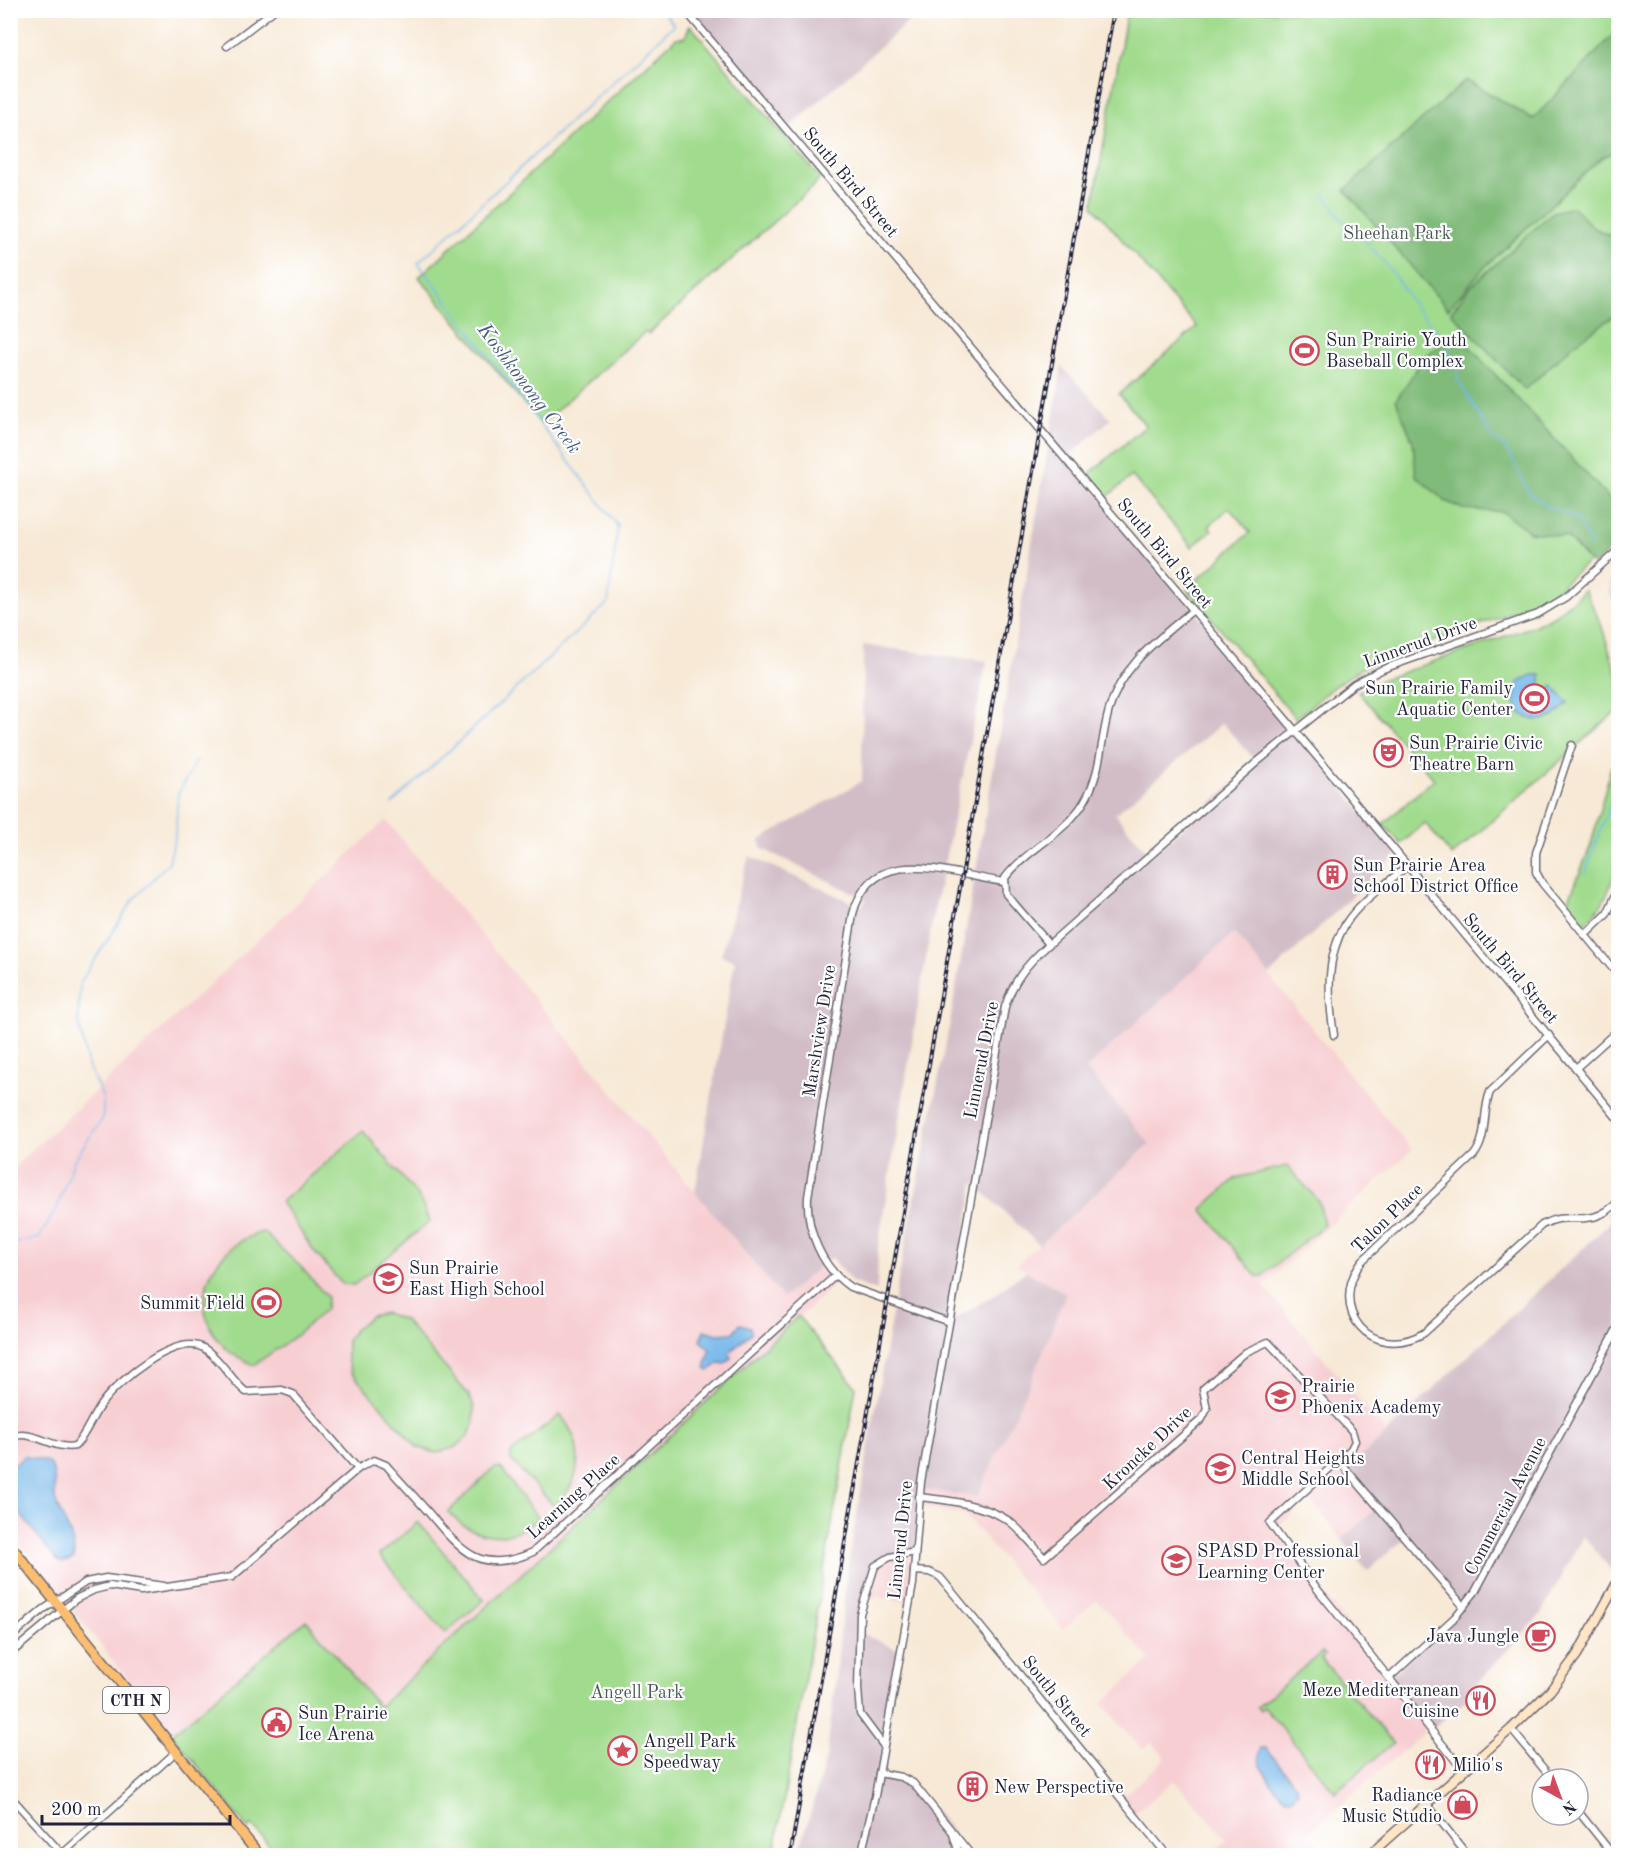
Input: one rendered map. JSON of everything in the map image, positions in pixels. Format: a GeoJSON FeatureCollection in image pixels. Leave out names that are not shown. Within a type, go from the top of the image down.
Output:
{"type":"FeatureCollection","features":[{"type":"Feature","properties":{"kind":"main road","name":"CTH N"},"geometry":{"type":"LineString","coordinates":[[10,1545],[57,1600],[260,1856]]}},
{"type":"Feature","properties":{"kind":"main road"},"geometry":{"type":"LineString","coordinates":[[1368,1856],[1511,1729],[1564,1674],[1615,1596],[1618,1581]]}},
{"type":"Feature","properties":{"kind":"street"},"geometry":{"type":"LineString","coordinates":[[227,46],[274,10]]}},
{"type":"Feature","properties":{"kind":"street","name":"South Bird Street"},"geometry":{"type":"LineString","coordinates":[[685,10],[1296,732],[1618,1119]]}},
{"type":"Feature","properties":{"kind":"street","name":"Linnerud Drive"},"geometry":{"type":"LineString","coordinates":[[861,1856],[879,1773],[914,1571],[919,1497],[1005,1007],[1019,975],[1049,944],[1257,762],[1335,698],[1368,676],[1520,623],[1547,610],[1566,597],[1618,550]]}},
{"type":"Feature","properties":{"kind":"street"},"geometry":{"type":"LineString","coordinates":[[1049,944],[1006,894],[1004,882],[1012,869],[1081,807],[1097,773],[1108,712],[1120,681],[1141,654],[1193,610]]}},
{"type":"Feature","properties":{"kind":"street"},"geometry":{"type":"LineString","coordinates":[[1572,745],[1535,864],[1542,883],[1618,975]]}},
{"type":"Feature","properties":{"kind":"street"},"geometry":{"type":"LineString","coordinates":[[1334,1035],[1328,987],[1338,941],[1353,915],[1407,866]]}},
{"type":"Feature","properties":{"kind":"street","name":"Marshview Drive"},"geometry":{"type":"LineString","coordinates":[[949,1322],[850,1287],[836,1275],[816,1242],[808,1220],[808,1205],[850,932],[858,898],[877,877],[902,867],[922,867],[1004,882]]}},
{"type":"Feature","properties":{"kind":"street"},"geometry":{"type":"LineString","coordinates":[[1585,935],[1607,914],[1618,890]]}},
{"type":"Feature","properties":{"kind":"street"},"geometry":{"type":"LineString","coordinates":[[1576,1068],[1618,1030]]}},
{"type":"Feature","properties":{"kind":"street","name":"Talon Place"},"geometry":{"type":"LineString","coordinates":[[1549,1035],[1490,1092],[1486,1103],[1480,1148],[1362,1261],[1353,1274],[1348,1299],[1352,1314],[1359,1326],[1377,1339],[1402,1342],[1413,1339],[1424,1333],[1542,1225],[1555,1220],[1600,1216],[1618,1202]]}},
{"type":"Feature","properties":{"kind":"street","name":"Learning Place"},"geometry":{"type":"LineString","coordinates":[[358,1469],[374,1460],[386,1465],[457,1547],[483,1560],[502,1561],[521,1558],[534,1552],[787,1317],[836,1275]]}},
{"type":"Feature","properties":{"kind":"street","name":"Commercial Avenue"},"geometry":{"type":"LineString","coordinates":[[1389,1677],[1464,1607],[1482,1581],[1618,1327]]}},
{"type":"Feature","properties":{"kind":"street","name":"Kroncke Drive"},"geometry":{"type":"LineString","coordinates":[[919,1497],[980,1508],[1000,1516],[1021,1532],[1044,1558],[1202,1419],[1207,1409],[1203,1389],[1245,1352],[1266,1342],[1272,1344],[1352,1431],[1355,1441],[1351,1449],[1339,1461],[1270,1523],[1288,1551],[1464,1771]]}},
{"type":"Feature","properties":{"kind":"street"},"geometry":{"type":"LineString","coordinates":[[10,1438],[20,1434],[66,1447],[75,1446],[103,1402],[134,1371],[170,1351],[195,1345],[214,1356],[246,1391],[282,1390],[293,1394],[358,1469],[237,1574],[209,1582],[165,1586],[141,1591],[110,1586],[82,1595],[10,1654]]}},
{"type":"Feature","properties":{"kind":"street"},"geometry":{"type":"LineString","coordinates":[[1339,1461],[1464,1607]]}},
{"type":"Feature","properties":{"kind":"street"},"geometry":{"type":"LineString","coordinates":[[883,1745],[860,1714],[860,1614],[875,1566],[890,1557],[915,1552]]}},
{"type":"Feature","properties":{"kind":"street","name":"South Street"},"geometry":{"type":"LineString","coordinates":[[914,1571],[929,1572],[940,1577],[1168,1856]]}},
{"type":"Feature","properties":{"kind":"street"},"geometry":{"type":"LineString","coordinates":[[10,1638],[57,1600],[86,1582],[106,1578],[165,1586]]}},
{"type":"Feature","properties":{"kind":"street"},"geometry":{"type":"LineString","coordinates":[[1511,1729],[1541,1767]]}},
{"type":"Feature","properties":{"kind":"street"},"geometry":{"type":"LineString","coordinates":[[10,1796],[62,1855],[177,1751]]}},
{"type":"Feature","properties":{"kind":"street"},"geometry":{"type":"LineString","coordinates":[[879,1773],[901,1777],[914,1783],[972,1856]]}},
{"type":"Feature","properties":{"kind":"street"},"geometry":{"type":"LineString","coordinates":[[1427,1804],[1468,1856]]}},
{"type":"Feature","properties":{"kind":"street"},"geometry":{"type":"LineString","coordinates":[[1590,1826],[1614,1856]]}},
{"type":"Feature","properties":{"kind":"street"},"geometry":{"type":"LineString","coordinates":[[952,1830],[960,1856]]}},
{"type":"Feature","properties":{"kind":"shaded area"},"geometry":{"type":"Polygon","coordinates":[[[689,11],[920,11],[789,128],[689,11]]]}},
{"type":"Feature","properties":{"kind":"shaded area"},"geometry":{"type":"Polygon","coordinates":[[[1062,367],[1111,419],[1067,458],[1397,854],[1269,975],[1234,933],[1086,1069],[1150,1144],[1039,1245],[974,1183],[949,1322],[993,1296],[1026,1271],[1066,1293],[1032,1379],[977,1497],[920,1489],[915,1552],[890,1557],[875,1566],[858,1631],[900,1651],[879,1773],[908,1779],[952,1831],[960,1855],[798,1856],[827,1755],[848,1564],[896,1291],[950,1022],[1062,367]],[[1222,723],[1115,814],[1151,856],[1257,762],[1222,723]]]}},
{"type":"Feature","properties":{"kind":"shaded area"},"geometry":{"type":"Polygon","coordinates":[[[863,645],[987,661],[933,916],[878,1246],[877,1291],[852,1282],[831,1257],[783,1298],[695,1192],[735,960],[721,956],[749,856],[862,907],[866,899],[761,848],[760,840],[862,781],[863,645]]]}},
{"type":"Feature","properties":{"kind":"shaded area","name":"Sun Prairie East High School"},"geometry":{"type":"Polygon","coordinates":[[[386,820],[783,1298],[822,1265],[836,1283],[379,1708],[305,1620],[172,1734],[11,1533],[11,1170],[386,820]]]}},
{"type":"Feature","properties":{"kind":"shaded area"},"geometry":{"type":"Polygon","coordinates":[[[1234,933],[1412,1150],[1263,1286],[1386,1432],[1347,1470],[1378,1506],[1342,1540],[1310,1499],[1274,1530],[1429,1728],[1309,1833],[1328,1855],[1209,1855],[1227,1840],[1174,1780],[1134,1814],[1121,1798],[1166,1758],[1152,1742],[1142,1750],[1102,1703],[1150,1660],[1097,1600],[1063,1629],[964,1514],[917,1506],[920,1488],[977,1497],[1032,1379],[1065,1293],[1016,1265],[1150,1145],[1085,1069],[1234,933]]]}},
{"type":"Feature","properties":{"kind":"shaded area"},"geometry":{"type":"Polygon","coordinates":[[[1618,1203],[1618,1578],[1583,1536],[1540,1615],[1467,1694],[1469,1698],[1431,1730],[1389,1678],[1464,1607],[1405,1538],[1367,1571],[1342,1540],[1378,1506],[1347,1470],[1613,1220],[1607,1213],[1618,1203]]]}},
{"type":"Feature","properties":{"kind":"shaded area"},"geometry":{"type":"Polygon","coordinates":[[[915,1552],[909,1602],[864,1595],[875,1566],[890,1557],[915,1552]]]}},
{"type":"Feature","properties":{"kind":"green space","name":"Sheehan Park"},"geometry":{"type":"Polygon","coordinates":[[[1127,11],[1618,11],[1618,535],[1554,592],[1531,606],[1365,666],[1333,687],[1296,719],[1187,589],[1250,532],[1229,508],[1209,526],[1212,530],[1192,547],[1132,476],[1107,497],[1088,475],[1146,426],[1119,394],[1197,327],[1093,206],[1127,11]]]}},
{"type":"Feature","properties":{"kind":"green space"},"geometry":{"type":"Polygon","coordinates":[[[690,25],[820,178],[648,334],[645,332],[541,424],[419,277],[676,38],[685,37],[690,25]]]}},
{"type":"Feature","properties":{"kind":"green space"},"geometry":{"type":"Polygon","coordinates":[[[1613,35],[1618,36],[1618,151],[1602,157],[1483,269],[1448,309],[1345,190],[1466,80],[1533,119],[1613,35]]]}},
{"type":"Feature","properties":{"kind":"green space"},"geometry":{"type":"Polygon","coordinates":[[[1573,207],[1594,228],[1618,239],[1618,313],[1572,346],[1525,390],[1451,312],[1468,289],[1553,212],[1573,207]]]}},
{"type":"Feature","properties":{"kind":"green space"},"geometry":{"type":"Polygon","coordinates":[[[1457,333],[1618,508],[1618,542],[1593,566],[1567,537],[1530,532],[1503,512],[1463,509],[1445,501],[1416,476],[1413,442],[1396,400],[1425,356],[1457,333]]]}},
{"type":"Feature","properties":{"kind":"green space"},"geometry":{"type":"Polygon","coordinates":[[[1585,590],[1601,624],[1618,678],[1618,710],[1452,856],[1425,823],[1401,844],[1383,824],[1434,779],[1358,692],[1384,679],[1534,626],[1555,615],[1585,590]]]}},
{"type":"Feature","properties":{"kind":"green space"},"geometry":{"type":"Polygon","coordinates":[[[1611,767],[1618,767],[1620,830],[1615,872],[1598,909],[1584,924],[1567,904],[1591,845],[1611,767]]]}},
{"type":"Feature","properties":{"kind":"green space"},"geometry":{"type":"Polygon","coordinates":[[[363,1131],[418,1196],[430,1221],[354,1285],[342,1284],[313,1250],[281,1202],[363,1131]]]}},
{"type":"Feature","properties":{"kind":"green space"},"geometry":{"type":"Polygon","coordinates":[[[1287,1166],[1319,1201],[1324,1225],[1262,1276],[1256,1276],[1202,1209],[1236,1178],[1287,1166]]]}},
{"type":"Feature","properties":{"kind":"green space","name":"Summit Field"},"geometry":{"type":"Polygon","coordinates":[[[263,1232],[301,1267],[327,1297],[326,1309],[297,1335],[254,1365],[230,1352],[215,1336],[207,1318],[204,1300],[215,1266],[228,1251],[244,1240],[263,1232]]]}},
{"type":"Feature","properties":{"kind":"green space"},"geometry":{"type":"Polygon","coordinates":[[[385,1313],[404,1320],[468,1394],[474,1406],[474,1425],[467,1437],[456,1447],[436,1453],[417,1447],[352,1373],[347,1360],[347,1341],[354,1330],[371,1316],[385,1313]]]}},
{"type":"Feature","properties":{"kind":"green space","name":"Angell Park"},"geometry":{"type":"Polygon","coordinates":[[[798,1316],[856,1387],[774,1855],[277,1855],[252,1825],[248,1829],[172,1734],[306,1620],[379,1707],[798,1316]]]}},
{"type":"Feature","properties":{"kind":"green space"},"geometry":{"type":"Polygon","coordinates":[[[560,1415],[574,1438],[578,1462],[571,1485],[554,1506],[511,1460],[511,1453],[560,1415]]]}},
{"type":"Feature","properties":{"kind":"green space"},"geometry":{"type":"Polygon","coordinates":[[[494,1468],[501,1468],[538,1519],[527,1527],[503,1535],[480,1533],[458,1521],[448,1512],[494,1468]]]}},
{"type":"Feature","properties":{"kind":"green space"},"geometry":{"type":"Polygon","coordinates":[[[418,1522],[484,1600],[445,1633],[379,1555],[418,1522]]]}},
{"type":"Feature","properties":{"kind":"green space"},"geometry":{"type":"Polygon","coordinates":[[[1322,1652],[1325,1655],[1321,1658],[1393,1743],[1335,1792],[1264,1707],[1260,1710],[1257,1707],[1322,1652]]]}},
{"type":"Feature","properties":{"kind":"water"},"geometry":{"type":"Polygon","coordinates":[[[1532,675],[1541,675],[1541,686],[1532,688],[1540,697],[1553,686],[1568,703],[1556,715],[1548,719],[1534,720],[1518,710],[1515,695],[1518,683],[1532,675]]]}},
{"type":"Feature","properties":{"kind":"water"},"geometry":{"type":"Polygon","coordinates":[[[740,1324],[750,1327],[751,1333],[729,1353],[731,1358],[725,1364],[720,1363],[708,1371],[705,1368],[710,1350],[701,1341],[704,1330],[718,1334],[732,1333],[740,1324]]]}},
{"type":"Feature","properties":{"kind":"water"},"geometry":{"type":"Polygon","coordinates":[[[24,1456],[48,1462],[51,1467],[56,1502],[74,1548],[73,1559],[62,1563],[57,1560],[11,1503],[11,1469],[24,1456]]]}},
{"type":"Feature","properties":{"kind":"water"},"geometry":{"type":"Polygon","coordinates":[[[1261,1748],[1266,1748],[1296,1785],[1298,1792],[1292,1798],[1285,1798],[1266,1775],[1260,1760],[1261,1748]]]}},
{"type":"Feature","properties":{"kind":"waterway","name":"Koshkonong Creek"},"geometry":{"type":"LineString","coordinates":[[392,804],[608,603],[618,526],[418,263],[674,25],[662,10]]}},
{"type":"Feature","properties":{"kind":"waterway"},"geometry":{"type":"LineString","coordinates":[[1324,194],[1342,220],[1360,234],[1392,272],[1416,308],[1441,336],[1456,362],[1458,380],[1492,437],[1502,444],[1512,458],[1528,491],[1544,505],[1576,518],[1592,547]]}},
{"type":"Feature","properties":{"kind":"waterway"},"geometry":{"type":"LineString","coordinates":[[1612,577],[1611,593],[1618,610]]}},
{"type":"Feature","properties":{"kind":"waterway"},"geometry":{"type":"LineString","coordinates":[[10,1244],[39,1238],[57,1208],[74,1160],[103,1118],[103,1098],[88,1066],[78,1019],[80,983],[133,900],[169,862],[175,837],[178,794],[196,761]]}},
{"type":"Feature","properties":{"kind":"waterway"},"geometry":{"type":"LineString","coordinates":[[1585,874],[1618,781]]}},
{"type":"Feature","properties":{"kind":"railway"},"geometry":{"type":"LineString","coordinates":[[790,1856],[1114,10]]}},
{"type":"Feature","properties":{"kind":"place","name":"Sun Prairie Youth Baseball Complex"},"geometry":{"type":"Point","coordinates":[1305,350]}},
{"type":"Feature","properties":{"kind":"place","name":"Sun Prairie Family Aquatic Center"},"geometry":{"type":"Point","coordinates":[1534,698]}},
{"type":"Feature","properties":{"kind":"place","name":"Sun Prairie Civic Theatre Barn"},"geometry":{"type":"Point","coordinates":[1388,753]}},
{"type":"Feature","properties":{"kind":"place","name":"Sun Prairie Area School District Office"},"geometry":{"type":"Point","coordinates":[1332,875]}},
{"type":"Feature","properties":{"kind":"place","name":"Sun Prairie East High School"},"geometry":{"type":"Point","coordinates":[388,1278]}},
{"type":"Feature","properties":{"kind":"place","name":"Summit Field"},"geometry":{"type":"Point","coordinates":[266,1303]}},
{"type":"Feature","properties":{"kind":"place","name":"Prairie Phoenix Academy"},"geometry":{"type":"Point","coordinates":[1280,1396]}},
{"type":"Feature","properties":{"kind":"place","name":"Central Heights Middle School"},"geometry":{"type":"Point","coordinates":[1220,1468]}},
{"type":"Feature","properties":{"kind":"place","name":"SPASD Professional Learning Center"},"geometry":{"type":"Point","coordinates":[1176,1561]}},
{"type":"Feature","properties":{"kind":"place","name":"Java Jungle"},"geometry":{"type":"Point","coordinates":[1540,1636]}},
{"type":"Feature","properties":{"kind":"place","name":"Meze Mediterranean Cuisine"},"geometry":{"type":"Point","coordinates":[1480,1700]}},
{"type":"Feature","properties":{"kind":"place","name":"Sun Prairie Ice Arena"},"geometry":{"type":"Point","coordinates":[277,1723]}},
{"type":"Feature","properties":{"kind":"place","name":"Angell Park Speedway"},"geometry":{"type":"Point","coordinates":[622,1751]}},
{"type":"Feature","properties":{"kind":"place","name":"Milio's"},"geometry":{"type":"Point","coordinates":[1431,1765]}},
{"type":"Feature","properties":{"kind":"place","name":"New Perspective"},"geometry":{"type":"Point","coordinates":[973,1787]}},
{"type":"Feature","properties":{"kind":"place","name":"Radiance Music Studio"},"geometry":{"type":"Point","coordinates":[1463,1805]}}]}
